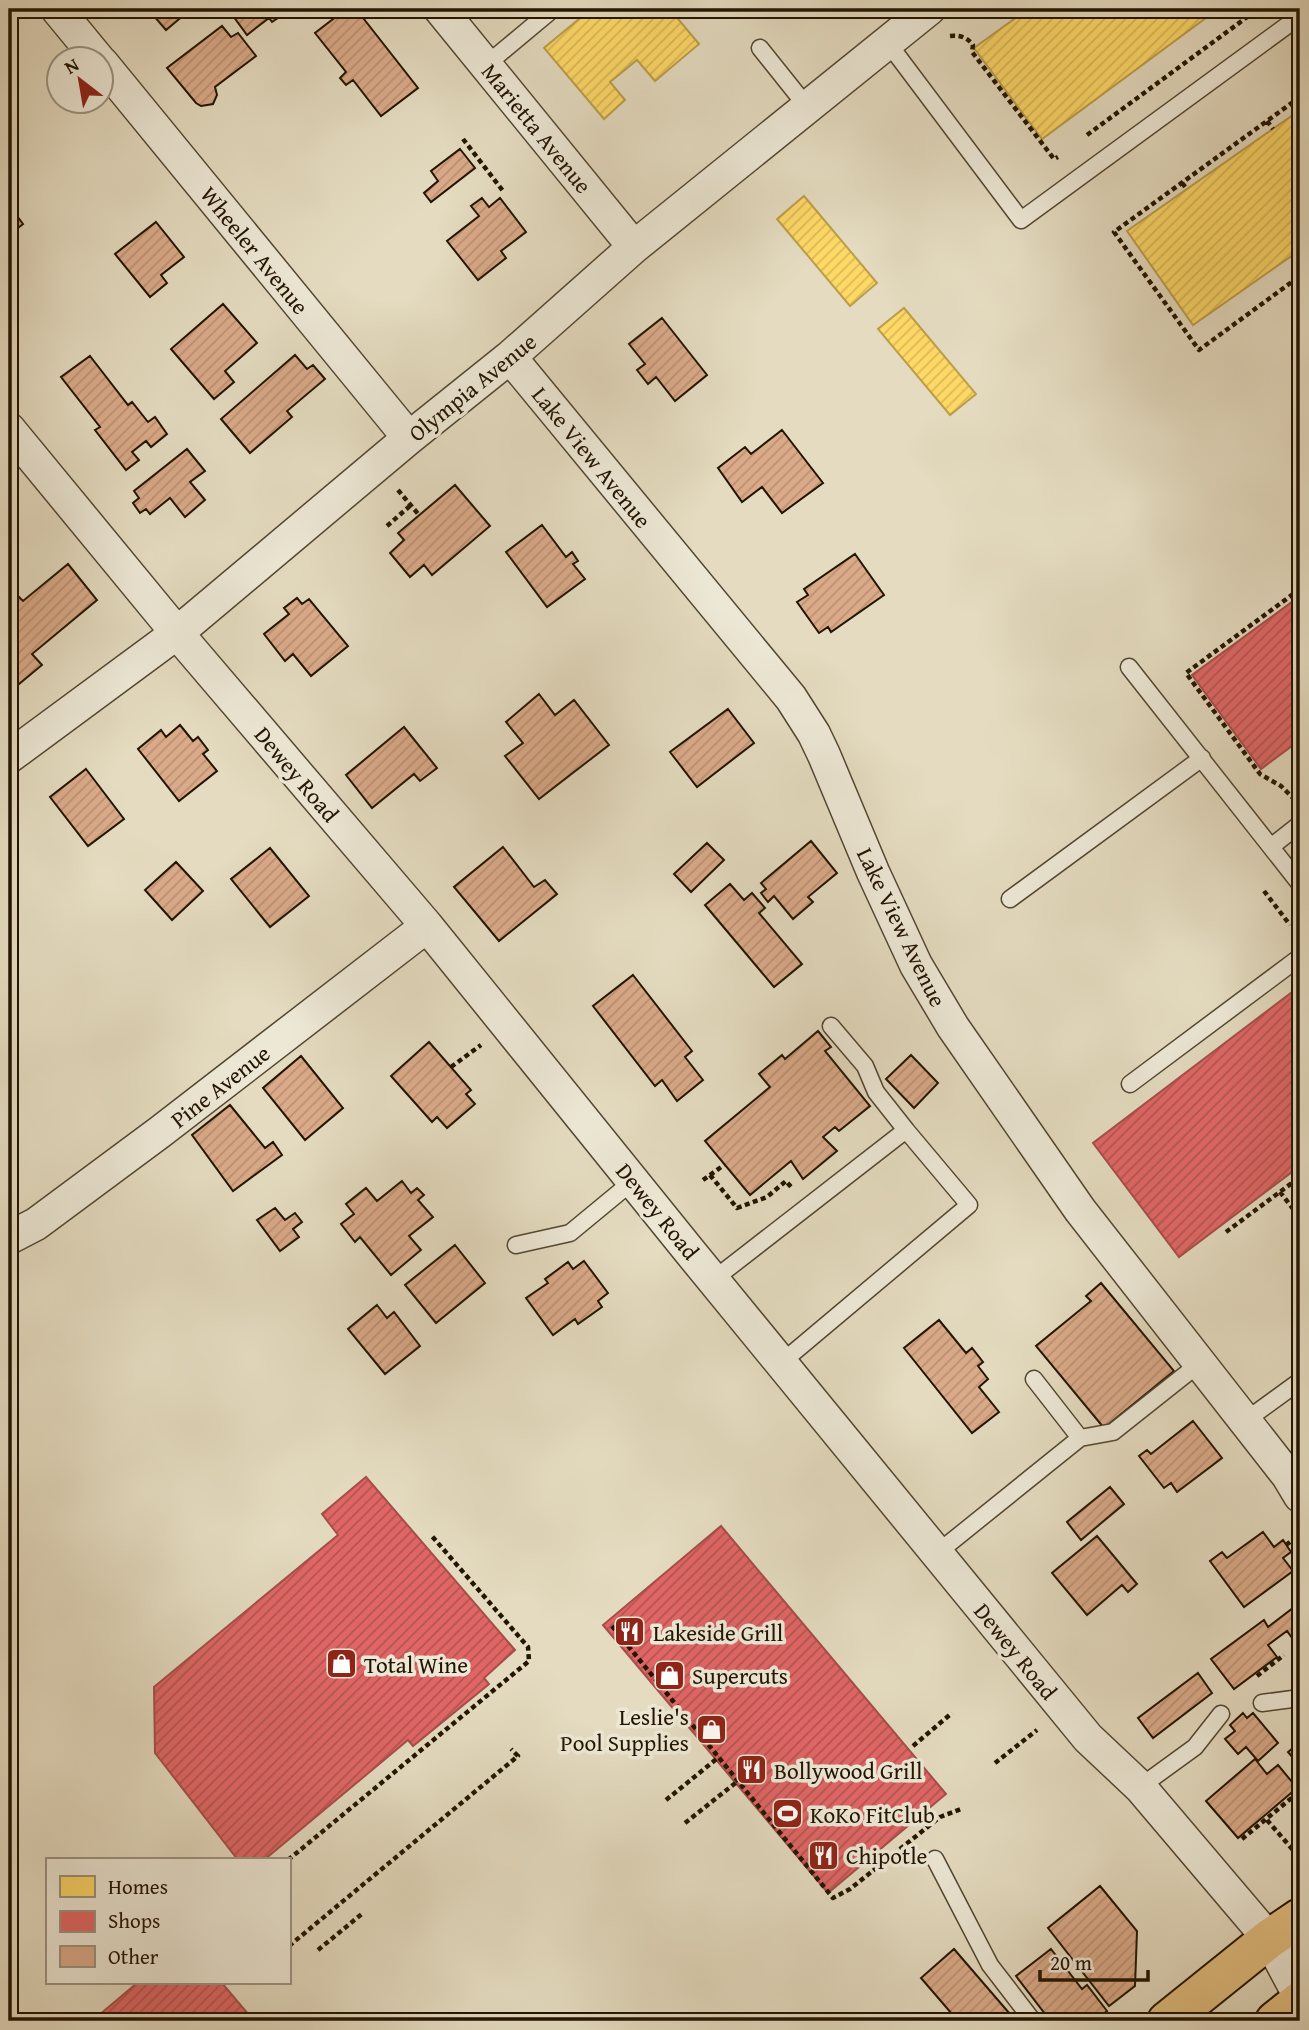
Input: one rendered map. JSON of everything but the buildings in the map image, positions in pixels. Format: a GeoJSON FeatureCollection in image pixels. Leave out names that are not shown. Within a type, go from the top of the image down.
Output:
{"type":"FeatureCollection","features":[{"type":"Feature","properties":{"kind":"highway"},"geometry":{"type":"LineString","coordinates":[[1167,2021],[1269,1939],[1300,1918]]}},
{"type":"Feature","properties":{"kind":"highway"},"geometry":{"type":"LineString","coordinates":[[1275,2021],[1300,1999]]}},
{"type":"Feature","properties":{"kind":"street","name":"Wheeler Avenue"},"geometry":{"type":"LineString","coordinates":[[57,9],[88,46]]}},
{"type":"Feature","properties":{"kind":"street","name":"Marietta Avenue"},"geometry":{"type":"LineString","coordinates":[[440,9],[634,247]]}},
{"type":"Feature","properties":{"kind":"street","name":"Olympia Avenue"},"geometry":{"type":"LineString","coordinates":[[9,757],[177,633],[409,438],[510,358],[634,247],[888,43],[934,23]]}},
{"type":"Feature","properties":{"kind":"street","name":"Wheeler Avenue"},"geometry":{"type":"LineString","coordinates":[[116,81],[409,438]]}},
{"type":"Feature","properties":{"kind":"street","name":"Lake View Avenue"},"geometry":{"type":"LineString","coordinates":[[510,358],[791,698],[819,745],[883,895],[932,994],[1080,1210],[1245,1420],[1300,1496]]}},
{"type":"Feature","properties":{"kind":"street","name":"Dewey Road"},"geometry":{"type":"LineString","coordinates":[[9,429],[177,633],[427,926],[1088,1738],[1140,1787],[1269,1939],[1300,1999]]}},
{"type":"Feature","properties":{"kind":"street","name":"Pine Avenue"},"geometry":{"type":"LineString","coordinates":[[9,1238],[36,1224],[160,1132],[427,926]]}},
{"type":"Feature","properties":{"kind":"lane"},"geometry":{"type":"LineString","coordinates":[[486,65],[553,9]]}},
{"type":"Feature","properties":{"kind":"lane"},"geometry":{"type":"LineString","coordinates":[[888,43],[1021,220],[1300,16]]}},
{"type":"Feature","properties":{"kind":"lane"},"geometry":{"type":"LineString","coordinates":[[760,48],[808,108]]}},
{"type":"Feature","properties":{"kind":"lane"},"geometry":{"type":"LineString","coordinates":[[1129,667],[1300,884]]}},
{"type":"Feature","properties":{"kind":"lane"},"geometry":{"type":"LineString","coordinates":[[1010,899],[1202,758]]}},
{"type":"Feature","properties":{"kind":"lane"},"geometry":{"type":"LineString","coordinates":[[1272,846],[1300,824]]}},
{"type":"Feature","properties":{"kind":"lane"},"geometry":{"type":"LineString","coordinates":[[1130,1084],[1300,957]]}},
{"type":"Feature","properties":{"kind":"lane"},"geometry":{"type":"LineString","coordinates":[[781,1363],[969,1205],[876,1092],[865,1066],[831,1026]]}},
{"type":"Feature","properties":{"kind":"lane"},"geometry":{"type":"LineString","coordinates":[[713,1280],[906,1130]]}},
{"type":"Feature","properties":{"kind":"lane"},"geometry":{"type":"LineString","coordinates":[[516,1245],[569,1233],[633,1181]]}},
{"type":"Feature","properties":{"kind":"lane"},"geometry":{"type":"LineString","coordinates":[[936,1553],[1080,1438],[1113,1432],[1200,1363]]}},
{"type":"Feature","properties":{"kind":"lane"},"geometry":{"type":"LineString","coordinates":[[1034,1380],[1080,1438]]}},
{"type":"Feature","properties":{"kind":"lane"},"geometry":{"type":"LineString","coordinates":[[1245,1420],[1300,1381]]}},
{"type":"Feature","properties":{"kind":"lane"},"geometry":{"type":"LineString","coordinates":[[1262,1703],[1300,1698]]}},
{"type":"Feature","properties":{"kind":"lane"},"geometry":{"type":"LineString","coordinates":[[1140,1787],[1195,1747],[1221,1714]]}},
{"type":"Feature","properties":{"kind":"lane"},"geometry":{"type":"LineString","coordinates":[[935,1859],[990,1965],[1033,2021]]}},
{"type":"Feature","properties":{"kind":"path"},"geometry":{"type":"LineString","coordinates":[[1087,135],[1258,9]]}},
{"type":"Feature","properties":{"kind":"path"},"geometry":{"type":"LineString","coordinates":[[934,23],[971,42],[972,52],[1054,159],[1065,151]]}},
{"type":"Feature","properties":{"kind":"path"},"geometry":{"type":"LineString","coordinates":[[1300,97],[1114,232],[1199,350],[1300,276]]}},
{"type":"Feature","properties":{"kind":"path"},"geometry":{"type":"LineString","coordinates":[[1267,121],[1273,129]]}},
{"type":"Feature","properties":{"kind":"path"},"geometry":{"type":"LineString","coordinates":[[463,139],[503,191]]}},
{"type":"Feature","properties":{"kind":"path"},"geometry":{"type":"LineString","coordinates":[[1182,183],[1187,189]]}},
{"type":"Feature","properties":{"kind":"path"},"geometry":{"type":"LineString","coordinates":[[387,526],[411,505]]}},
{"type":"Feature","properties":{"kind":"path"},"geometry":{"type":"LineString","coordinates":[[1296,801],[1281,786],[1260,774],[1186,673],[1300,589]]}},
{"type":"Feature","properties":{"kind":"path"},"geometry":{"type":"LineString","coordinates":[[1264,891],[1290,925]]}},
{"type":"Feature","properties":{"kind":"path"},"geometry":{"type":"LineString","coordinates":[[451,1068],[486,1041]]}},
{"type":"Feature","properties":{"kind":"path"},"geometry":{"type":"LineString","coordinates":[[703,1181],[724,1165]]}},
{"type":"Feature","properties":{"kind":"path"},"geometry":{"type":"LineString","coordinates":[[710,1175],[737,1208],[767,1197],[786,1181]]}},
{"type":"Feature","properties":{"kind":"path"},"geometry":{"type":"LineString","coordinates":[[1226,1232],[1300,1177]]}},
{"type":"Feature","properties":{"kind":"path"},"geometry":{"type":"LineString","coordinates":[[1280,1192],[1300,1218]]}},
{"type":"Feature","properties":{"kind":"path"},"geometry":{"type":"LineString","coordinates":[[1286,1545],[1300,1534]]}},
{"type":"Feature","properties":{"kind":"path"},"geometry":{"type":"LineString","coordinates":[[290,1858],[529,1661],[528,1647],[431,1535]]}},
{"type":"Feature","properties":{"kind":"path"},"geometry":{"type":"LineString","coordinates":[[612,1626],[833,1898],[850,1889],[940,1817],[961,1809]]}},
{"type":"Feature","properties":{"kind":"path"},"geometry":{"type":"LineString","coordinates":[[912,1746],[952,1713]]}},
{"type":"Feature","properties":{"kind":"path"},"geometry":{"type":"LineString","coordinates":[[995,1763],[1037,1730]]}},
{"type":"Feature","properties":{"kind":"path"},"geometry":{"type":"LineString","coordinates":[[290,1945],[517,1756],[511,1749]]}},
{"type":"Feature","properties":{"kind":"path"},"geometry":{"type":"LineString","coordinates":[[666,1800],[719,1757]]}},
{"type":"Feature","properties":{"kind":"path"},"geometry":{"type":"LineString","coordinates":[[685,1823],[738,1781]]}},
{"type":"Feature","properties":{"kind":"path"},"geometry":{"type":"LineString","coordinates":[[1242,1839],[1300,1791]]}},
{"type":"Feature","properties":{"kind":"path"},"geometry":{"type":"LineString","coordinates":[[1267,1820],[1300,1858]]}},
{"type":"Feature","properties":{"kind":"path"},"geometry":{"type":"LineString","coordinates":[[318,1951],[363,1913]]}},
{"type":"Feature","properties":{"kind":"place","name":"Lakeside Grill"},"geometry":{"type":"Point","coordinates":[630,1632]}},
{"type":"Feature","properties":{"kind":"place","name":"Total Wine"},"geometry":{"type":"Point","coordinates":[341,1664]}},
{"type":"Feature","properties":{"kind":"place","name":"Supercuts"},"geometry":{"type":"Point","coordinates":[669,1675]}},
{"type":"Feature","properties":{"kind":"place","name":"Leslie's Pool Supplies"},"geometry":{"type":"Point","coordinates":[712,1729]}},
{"type":"Feature","properties":{"kind":"place","name":"Bollywood Grill"},"geometry":{"type":"Point","coordinates":[751,1770]}},
{"type":"Feature","properties":{"kind":"place","name":"KoKo FitClub"},"geometry":{"type":"Point","coordinates":[787,1814]}},
{"type":"Feature","properties":{"kind":"place","name":"Chipotle"},"geometry":{"type":"Point","coordinates":[823,1855]}}]}
